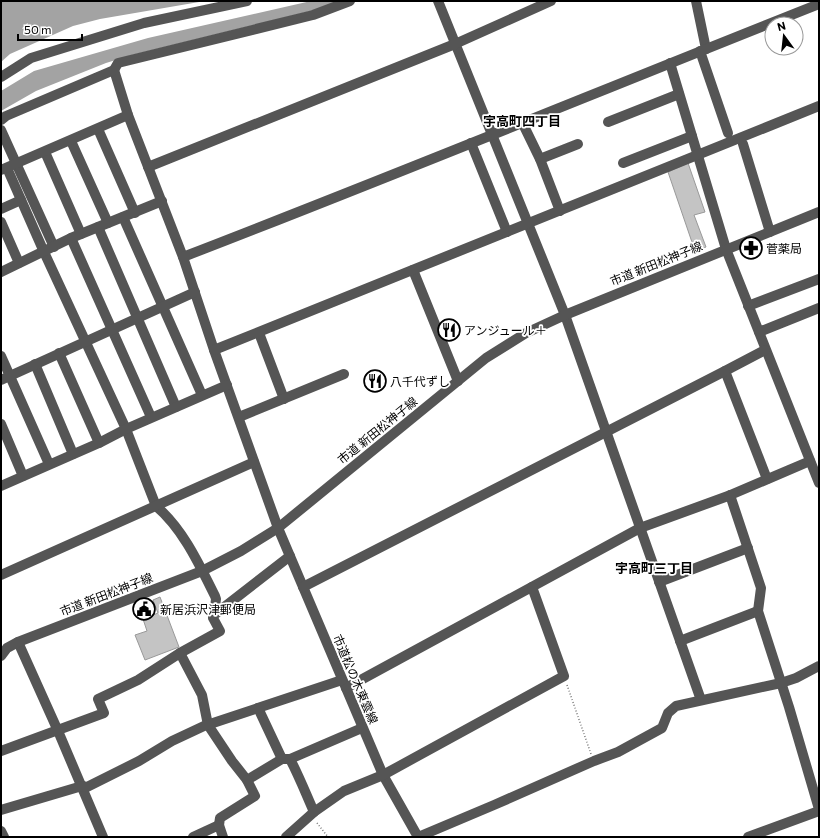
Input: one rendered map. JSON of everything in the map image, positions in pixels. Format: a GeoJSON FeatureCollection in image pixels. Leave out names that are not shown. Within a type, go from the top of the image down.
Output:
{"type":"FeatureCollection","features":[{"type":"Feature","properties":{"kind":"street"},"geometry":{"type":"LineString","coordinates":[[1,77],[31,58],[144,23],[247,1]]}},
{"type":"Feature","properties":{"kind":"street"},"geometry":{"type":"LineString","coordinates":[[1,120],[6,116],[114,70],[118,63],[313,15],[350,1]]}},
{"type":"Feature","properties":{"kind":"street"},"geometry":{"type":"LineString","coordinates":[[438,1],[565,315],[701,700]]}},
{"type":"Feature","properties":{"kind":"street"},"geometry":{"type":"LineString","coordinates":[[148,167],[455,44],[551,1]]}},
{"type":"Feature","properties":{"kind":"street"},"geometry":{"type":"LineString","coordinates":[[696,1],[703,50],[728,133]]}},
{"type":"Feature","properties":{"kind":"street"},"geometry":{"type":"LineString","coordinates":[[183,257],[375,183],[522,122],[819,4]]}},
{"type":"Feature","properties":{"kind":"street"},"geometry":{"type":"LineString","coordinates":[[670,63],[726,249],[819,483]]}},
{"type":"Feature","properties":{"kind":"street","name":"市道松の木東雲線"},"geometry":{"type":"LineString","coordinates":[[114,70],[128,115],[183,257],[214,350],[278,528],[383,775],[418,837]]}},
{"type":"Feature","properties":{"kind":"street"},"geometry":{"type":"LineString","coordinates":[[608,122],[679,94]]}},
{"type":"Feature","properties":{"kind":"street"},"geometry":{"type":"LineString","coordinates":[[214,350],[819,106]]}},
{"type":"Feature","properties":{"kind":"street"},"geometry":{"type":"LineString","coordinates":[[1,751],[104,713],[98,699],[138,680],[180,653],[220,631],[213,618],[216,599],[183,537],[164,513],[156,506],[126,429],[21,200],[4,169],[128,115]]}},
{"type":"Feature","properties":{"kind":"street"},"geometry":{"type":"LineString","coordinates":[[522,122],[540,160],[560,211]]}},
{"type":"Feature","properties":{"kind":"street"},"geometry":{"type":"LineString","coordinates":[[98,129],[135,213]]}},
{"type":"Feature","properties":{"kind":"street"},"geometry":{"type":"LineString","coordinates":[[1,130],[54,247]]}},
{"type":"Feature","properties":{"kind":"street"},"geometry":{"type":"LineString","coordinates":[[624,163],[692,136]]}},
{"type":"Feature","properties":{"kind":"street"},"geometry":{"type":"LineString","coordinates":[[70,141],[108,223]]}},
{"type":"Feature","properties":{"kind":"street"},"geometry":{"type":"LineString","coordinates":[[471,143],[507,232]]}},
{"type":"Feature","properties":{"kind":"street"},"geometry":{"type":"LineString","coordinates":[[540,160],[578,144]]}},
{"type":"Feature","properties":{"kind":"street"},"geometry":{"type":"LineString","coordinates":[[743,144],[770,232]]}},
{"type":"Feature","properties":{"kind":"street"},"geometry":{"type":"LineString","coordinates":[[45,152],[81,234]]}},
{"type":"Feature","properties":{"kind":"street"},"geometry":{"type":"LineString","coordinates":[[1,209],[21,200]]}},
{"type":"Feature","properties":{"kind":"street"},"geometry":{"type":"LineString","coordinates":[[1,272],[71,238],[162,201]]}},
{"type":"Feature","properties":{"kind":"street","name":"市道 新田松神子線"},"geometry":{"type":"LineString","coordinates":[[1,656],[7,648],[18,642],[202,571],[241,551],[278,528],[486,358],[526,332],[819,212]]}},
{"type":"Feature","properties":{"kind":"street"},"geometry":{"type":"LineString","coordinates":[[123,217],[202,395]]}},
{"type":"Feature","properties":{"kind":"street"},"geometry":{"type":"LineString","coordinates":[[1,222],[19,263]]}},
{"type":"Feature","properties":{"kind":"street"},"geometry":{"type":"LineString","coordinates":[[98,228],[176,407]]}},
{"type":"Feature","properties":{"kind":"street"},"geometry":{"type":"LineString","coordinates":[[71,238],[151,417]]}},
{"type":"Feature","properties":{"kind":"street"},"geometry":{"type":"LineString","coordinates":[[413,270],[458,381]]}},
{"type":"Feature","properties":{"kind":"street"},"geometry":{"type":"LineString","coordinates":[[748,306],[819,279]]}},
{"type":"Feature","properties":{"kind":"street"},"geometry":{"type":"LineString","coordinates":[[6,378],[195,292]]}},
{"type":"Feature","properties":{"kind":"street"},"geometry":{"type":"LineString","coordinates":[[759,332],[819,308]]}},
{"type":"Feature","properties":{"kind":"street"},"geometry":{"type":"LineString","coordinates":[[259,333],[284,399]]}},
{"type":"Feature","properties":{"kind":"street"},"geometry":{"type":"LineString","coordinates":[[303,587],[765,350]]}},
{"type":"Feature","properties":{"kind":"street"},"geometry":{"type":"LineString","coordinates":[[59,353],[99,442]]}},
{"type":"Feature","properties":{"kind":"street"},"geometry":{"type":"LineString","coordinates":[[1,356],[6,378],[49,464]]}},
{"type":"Feature","properties":{"kind":"street"},"geometry":{"type":"LineString","coordinates":[[35,364],[73,454]]}},
{"type":"Feature","properties":{"kind":"street"},"geometry":{"type":"LineString","coordinates":[[725,371],[767,479]]}},
{"type":"Feature","properties":{"kind":"street"},"geometry":{"type":"LineString","coordinates":[[239,417],[344,374]]}},
{"type":"Feature","properties":{"kind":"street"},"geometry":{"type":"LineString","coordinates":[[1,486],[151,417],[227,386]]}},
{"type":"Feature","properties":{"kind":"street"},"geometry":{"type":"LineString","coordinates":[[1,424],[24,476]]}},
{"type":"Feature","properties":{"kind":"street"},"geometry":{"type":"LineString","coordinates":[[1,810],[82,786],[87,787],[139,761],[172,741],[208,725],[258,708],[344,684],[532,587],[640,528],[730,495],[810,461]]}},
{"type":"Feature","properties":{"kind":"street"},"geometry":{"type":"LineString","coordinates":[[1,575],[254,462]]}},
{"type":"Feature","properties":{"kind":"street"},"geometry":{"type":"LineString","coordinates":[[730,495],[761,588],[758,610],[819,810],[748,837]]}},
{"type":"Feature","properties":{"kind":"street"},"geometry":{"type":"LineString","coordinates":[[659,582],[748,548]]}},
{"type":"Feature","properties":{"kind":"street"},"geometry":{"type":"LineString","coordinates":[[214,615],[290,556]]}},
{"type":"Feature","properties":{"kind":"street"},"geometry":{"type":"LineString","coordinates":[[286,837],[312,813],[344,791],[383,775],[564,676],[532,587]]}},
{"type":"Feature","properties":{"kind":"street"},"geometry":{"type":"LineString","coordinates":[[680,641],[758,610]]}},
{"type":"Feature","properties":{"kind":"street"},"geometry":{"type":"LineString","coordinates":[[18,642],[103,837]]}},
{"type":"Feature","properties":{"kind":"street"},"geometry":{"type":"LineString","coordinates":[[180,653],[202,695],[208,725],[232,761],[247,780],[255,796],[220,818],[219,825],[223,837]]}},
{"type":"Feature","properties":{"kind":"street"},"geometry":{"type":"LineString","coordinates":[[418,837],[618,752],[656,733],[662,728],[668,713],[676,706],[780,683],[796,678],[819,666]]}},
{"type":"Feature","properties":{"kind":"street"},"geometry":{"type":"LineString","coordinates":[[258,708],[286,759],[297,772],[312,813]]}},
{"type":"Feature","properties":{"kind":"street"},"geometry":{"type":"LineString","coordinates":[[247,780],[286,759],[362,728]]}},
{"type":"Feature","properties":{"kind":"street"},"geometry":{"type":"LineString","coordinates":[[192,837],[219,825]]}},
{"type":"Feature","properties":{"kind":"street"},"geometry":{"type":"LineString","coordinates":[[1,832],[4,837]]}},
{"type":"Feature","properties":{"kind":"path"},"geometry":{"type":"LineString","coordinates":[[564,676],[594,761]]}},
{"type":"Feature","properties":{"kind":"path"},"geometry":{"type":"LineString","coordinates":[[312,813],[328,837]]}},
{"type":"Feature","properties":{"kind":"shaded area"},"geometry":{"type":"Polygon","coordinates":[[[1,1],[205,1],[100,19],[73,26],[10,54],[1,62],[1,1]]]}},
{"type":"Feature","properties":{"kind":"shaded area"},"geometry":{"type":"Polygon","coordinates":[[[311,1],[341,1],[323,8],[132,55],[106,63],[36,91],[1,111],[1,91],[34,71],[148,38],[311,1]]]}},
{"type":"Feature","properties":{"kind":"building"},"geometry":{"type":"Polygon","coordinates":[[[688,163],[705,212],[694,215],[706,247],[695,251],[668,172],[688,163]]]}},
{"type":"Feature","properties":{"kind":"building"},"geometry":{"type":"Polygon","coordinates":[[[160,597],[179,647],[145,660],[135,635],[147,631],[143,619],[158,613],[153,600],[160,597]]]}},
{"type":"Feature","properties":{"kind":"building"},"geometry":{"type":"Polygon","coordinates":[[[149,600],[153,611],[146,613],[147,616],[140,618],[135,605],[149,600]]]}},
{"type":"Feature","properties":{"kind":"place","name":"菅薬局"},"geometry":{"type":"Point","coordinates":[751,248]}},
{"type":"Feature","properties":{"kind":"place","name":"アンジュール＋"},"geometry":{"type":"Point","coordinates":[449,330]}},
{"type":"Feature","properties":{"kind":"place","name":"八千代ずし"},"geometry":{"type":"Point","coordinates":[375,381]}},
{"type":"Feature","properties":{"kind":"place","name":"新居浜沢津郵便局"},"geometry":{"type":"Point","coordinates":[144,609]}},
{"type":"Feature","properties":{"kind":"district","name":"宇高町四丁目"},"geometry":{"type":"Point","coordinates":[522,121]}},
{"type":"Feature","properties":{"kind":"district","name":"宇高町三丁目"},"geometry":{"type":"Point","coordinates":[654,568]}}]}
